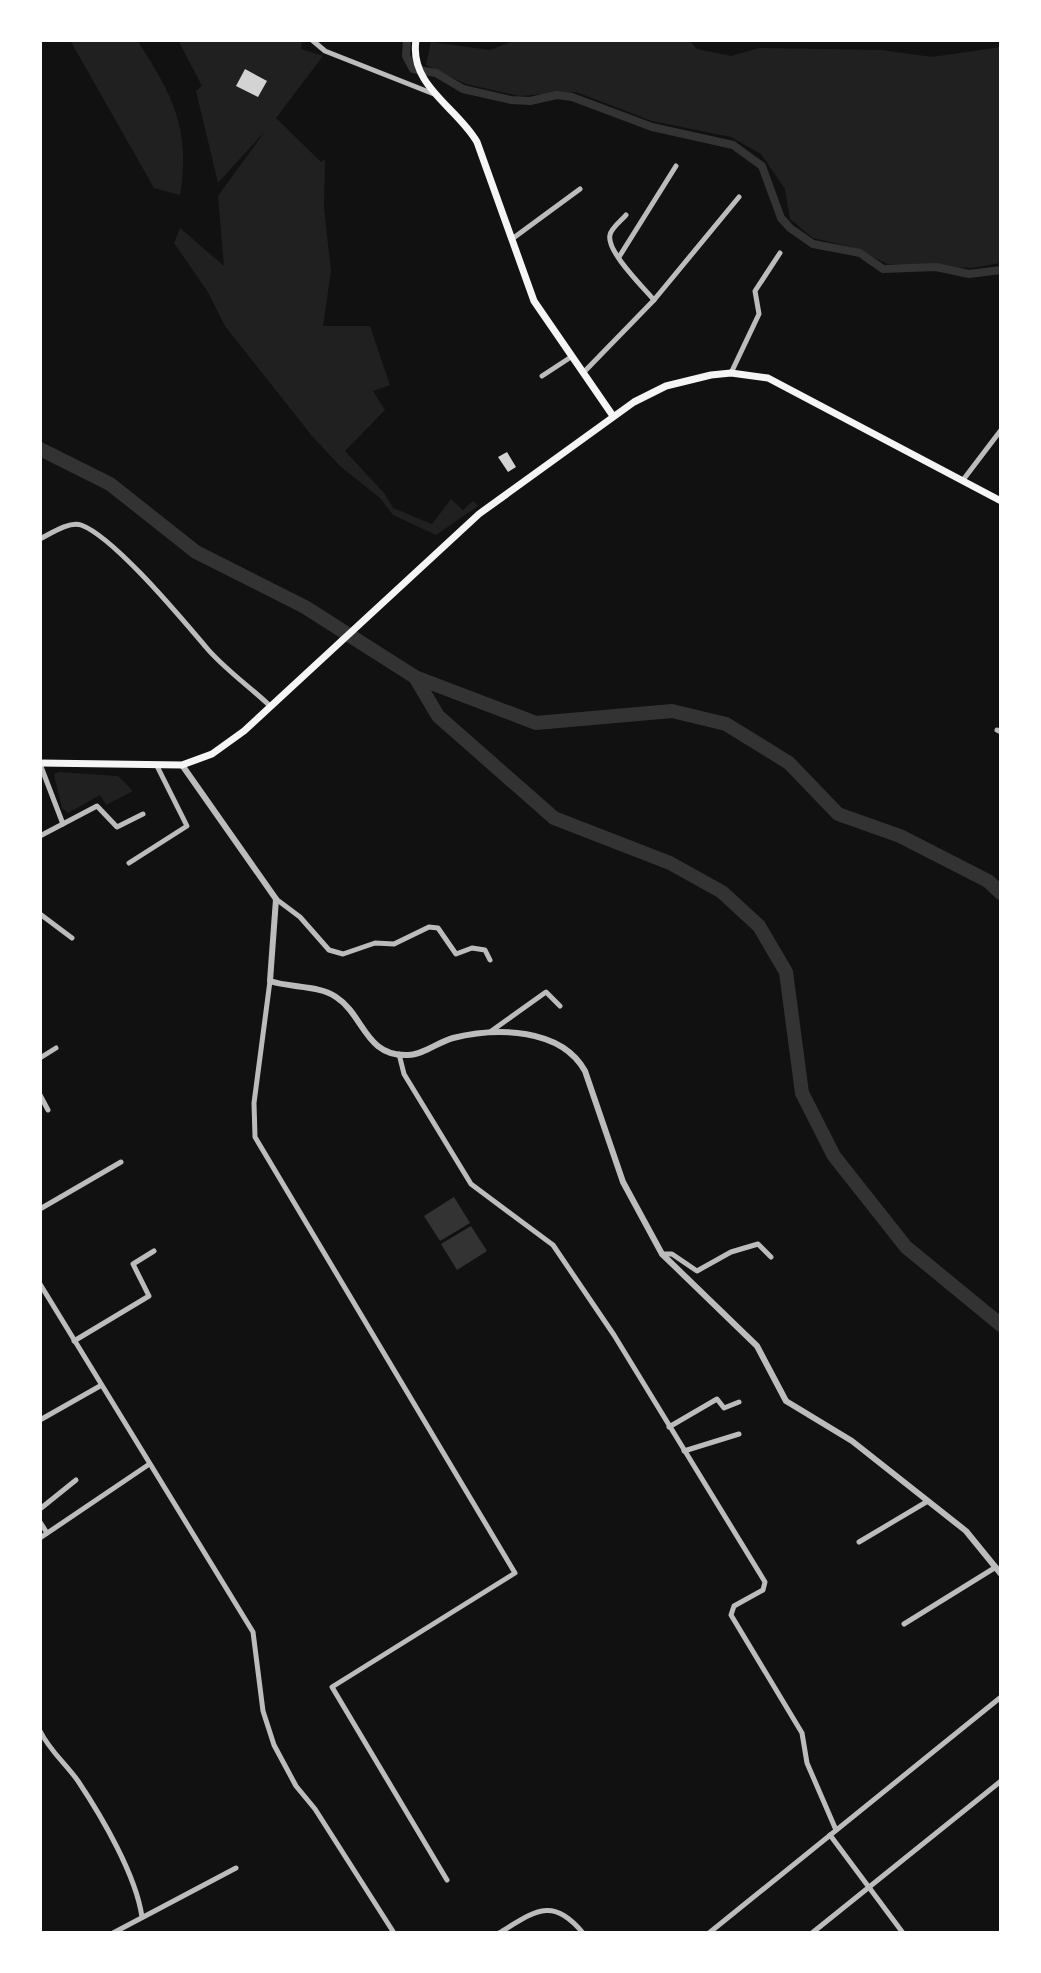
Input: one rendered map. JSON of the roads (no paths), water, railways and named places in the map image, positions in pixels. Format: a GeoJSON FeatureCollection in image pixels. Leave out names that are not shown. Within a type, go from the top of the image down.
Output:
{"type":"FeatureCollection","features":[{"type":"Feature","properties":{"kind":"main road"},"geometry":{"type":"LineString","coordinates":[[416,40],[417,65],[421,75],[477,142],[534,301],[613,416]]}},
{"type":"Feature","properties":{"kind":"main road"},"geometry":{"type":"LineString","coordinates":[[40,764],[157,766],[199,762],[223,747],[479,514],[613,416],[666,386],[731,373],[768,378],[1001,501]]}},
{"type":"Feature","properties":{"kind":"street"},"geometry":{"type":"LineString","coordinates":[[312,40],[325,51],[434,94]]}},
{"type":"Feature","properties":{"kind":"street"},"geometry":{"type":"LineString","coordinates":[[619,257],[676,166]]}},
{"type":"Feature","properties":{"kind":"street"},"geometry":{"type":"LineString","coordinates":[[511,239],[580,189]]}},
{"type":"Feature","properties":{"kind":"street"},"geometry":{"type":"LineString","coordinates":[[582,373],[654,300],[739,197]]}},
{"type":"Feature","properties":{"kind":"street"},"geometry":{"type":"LineString","coordinates":[[626,215],[610,234],[619,257],[654,300]]}},
{"type":"Feature","properties":{"kind":"street"},"geometry":{"type":"LineString","coordinates":[[731,373],[759,314],[755,291],[780,253]]}},
{"type":"Feature","properties":{"kind":"street"},"geometry":{"type":"LineString","coordinates":[[542,376],[571,357]]}},
{"type":"Feature","properties":{"kind":"street"},"geometry":{"type":"LineString","coordinates":[[963,480],[1001,430]]}},
{"type":"Feature","properties":{"kind":"street"},"geometry":{"type":"LineString","coordinates":[[40,539],[72,525],[82,526],[121,556],[188,624],[206,647],[269,705]]}},
{"type":"Feature","properties":{"kind":"street"},"geometry":{"type":"LineString","coordinates":[[40,764],[63,824]]}},
{"type":"Feature","properties":{"kind":"street"},"geometry":{"type":"LineString","coordinates":[[182,765],[276,899],[300,917],[329,950],[343,954],[375,943],[394,944],[429,927],[438,928],[456,954],[472,948],[485,950],[490,960]]}},
{"type":"Feature","properties":{"kind":"street"},"geometry":{"type":"LineString","coordinates":[[129,863],[187,826],[157,766]]}},
{"type":"Feature","properties":{"kind":"street"},"geometry":{"type":"LineString","coordinates":[[40,836],[97,806],[117,827],[143,814]]}},
{"type":"Feature","properties":{"kind":"street"},"geometry":{"type":"LineString","coordinates":[[276,899],[270,981],[254,1103],[255,1137],[515,1573],[332,1687],[447,1880]]}},
{"type":"Feature","properties":{"kind":"street"},"geometry":{"type":"LineString","coordinates":[[40,914],[72,938]]}},
{"type":"Feature","properties":{"kind":"street"},"geometry":{"type":"LineString","coordinates":[[270,981],[336,996],[374,1046],[399,1054],[415,1054],[451,1039],[490,1032],[561,1043],[576,1055],[585,1071],[623,1182],[662,1254],[757,1346],[786,1401],[852,1441],[966,1531],[1001,1574]]}},
{"type":"Feature","properties":{"kind":"street"},"geometry":{"type":"LineString","coordinates":[[490,1032],[546,992],[560,1006]]}},
{"type":"Feature","properties":{"kind":"street"},"geometry":{"type":"LineString","coordinates":[[40,1058],[56,1048]]}},
{"type":"Feature","properties":{"kind":"street"},"geometry":{"type":"LineString","coordinates":[[399,1054],[404,1074],[471,1184],[549,1240],[614,1335],[765,1582],[763,1590],[734,1606],[731,1615],[802,1733],[807,1763],[836,1830]]}},
{"type":"Feature","properties":{"kind":"street"},"geometry":{"type":"LineString","coordinates":[[40,1095],[48,1110]]}},
{"type":"Feature","properties":{"kind":"street"},"geometry":{"type":"LineString","coordinates":[[40,1209],[121,1162]]}},
{"type":"Feature","properties":{"kind":"street"},"geometry":{"type":"LineString","coordinates":[[662,1254],[672,1254],[697,1271],[731,1252],[758,1244],[771,1257]]}},
{"type":"Feature","properties":{"kind":"street"},"geometry":{"type":"LineString","coordinates":[[74,1341],[149,1296],[133,1264],[154,1251]]}},
{"type":"Feature","properties":{"kind":"street"},"geometry":{"type":"LineString","coordinates":[[40,1284],[253,1632],[263,1711],[274,1745],[296,1786],[315,1809],[394,1933]]}},
{"type":"Feature","properties":{"kind":"street"},"geometry":{"type":"LineString","coordinates":[[40,1420],[100,1386]]}},
{"type":"Feature","properties":{"kind":"street"},"geometry":{"type":"LineString","coordinates":[[669,1427],[717,1399],[724,1408],[739,1402]]}},
{"type":"Feature","properties":{"kind":"street"},"geometry":{"type":"LineString","coordinates":[[684,1451],[739,1434]]}},
{"type":"Feature","properties":{"kind":"street"},"geometry":{"type":"LineString","coordinates":[[40,1538],[148,1465]]}},
{"type":"Feature","properties":{"kind":"street"},"geometry":{"type":"LineString","coordinates":[[40,1509],[76,1480]]}},
{"type":"Feature","properties":{"kind":"street"},"geometry":{"type":"LineString","coordinates":[[859,1542],[928,1501]]}},
{"type":"Feature","properties":{"kind":"street"},"geometry":{"type":"LineString","coordinates":[[40,1522],[47,1533]]}},
{"type":"Feature","properties":{"kind":"street"},"geometry":{"type":"LineString","coordinates":[[904,1624],[996,1567]]}},
{"type":"Feature","properties":{"kind":"street"},"geometry":{"type":"LineString","coordinates":[[709,1933],[1001,1697]]}},
{"type":"Feature","properties":{"kind":"street"},"geometry":{"type":"LineString","coordinates":[[40,1731],[44,1748],[80,1784],[131,1870],[142,1917]]}},
{"type":"Feature","properties":{"kind":"street"},"geometry":{"type":"LineString","coordinates":[[812,1933],[1001,1781]]}},
{"type":"Feature","properties":{"kind":"street"},"geometry":{"type":"LineString","coordinates":[[830,1835],[903,1933]]}},
{"type":"Feature","properties":{"kind":"street"},"geometry":{"type":"LineString","coordinates":[[113,1933],[236,1868]]}},
{"type":"Feature","properties":{"kind":"street"},"geometry":{"type":"LineString","coordinates":[[499,1933],[544,1909],[565,1915],[583,1933]]}},
{"type":"Feature","properties":{"kind":"waterway"},"geometry":{"type":"LineString","coordinates":[[407,40],[406,56],[413,69],[436,73],[463,89],[511,100],[530,101],[557,95],[572,97],[652,127],[733,145],[762,166],[781,218],[813,244],[860,253],[883,269],[936,267],[969,274],[1001,270]]}},
{"type":"Feature","properties":{"kind":"waterway"},"geometry":{"type":"LineString","coordinates":[[40,449],[110,484],[196,552],[305,607],[415,677],[536,723],[672,711],[726,724],[789,763],[838,814],[900,836],[988,881],[1001,893]]}},
{"type":"Feature","properties":{"kind":"waterway"},"geometry":{"type":"LineString","coordinates":[[415,677],[438,716],[554,818],[670,863],[722,892],[759,926],[786,972],[802,1093],[834,1156],[906,1247],[1001,1325]]}}]}
